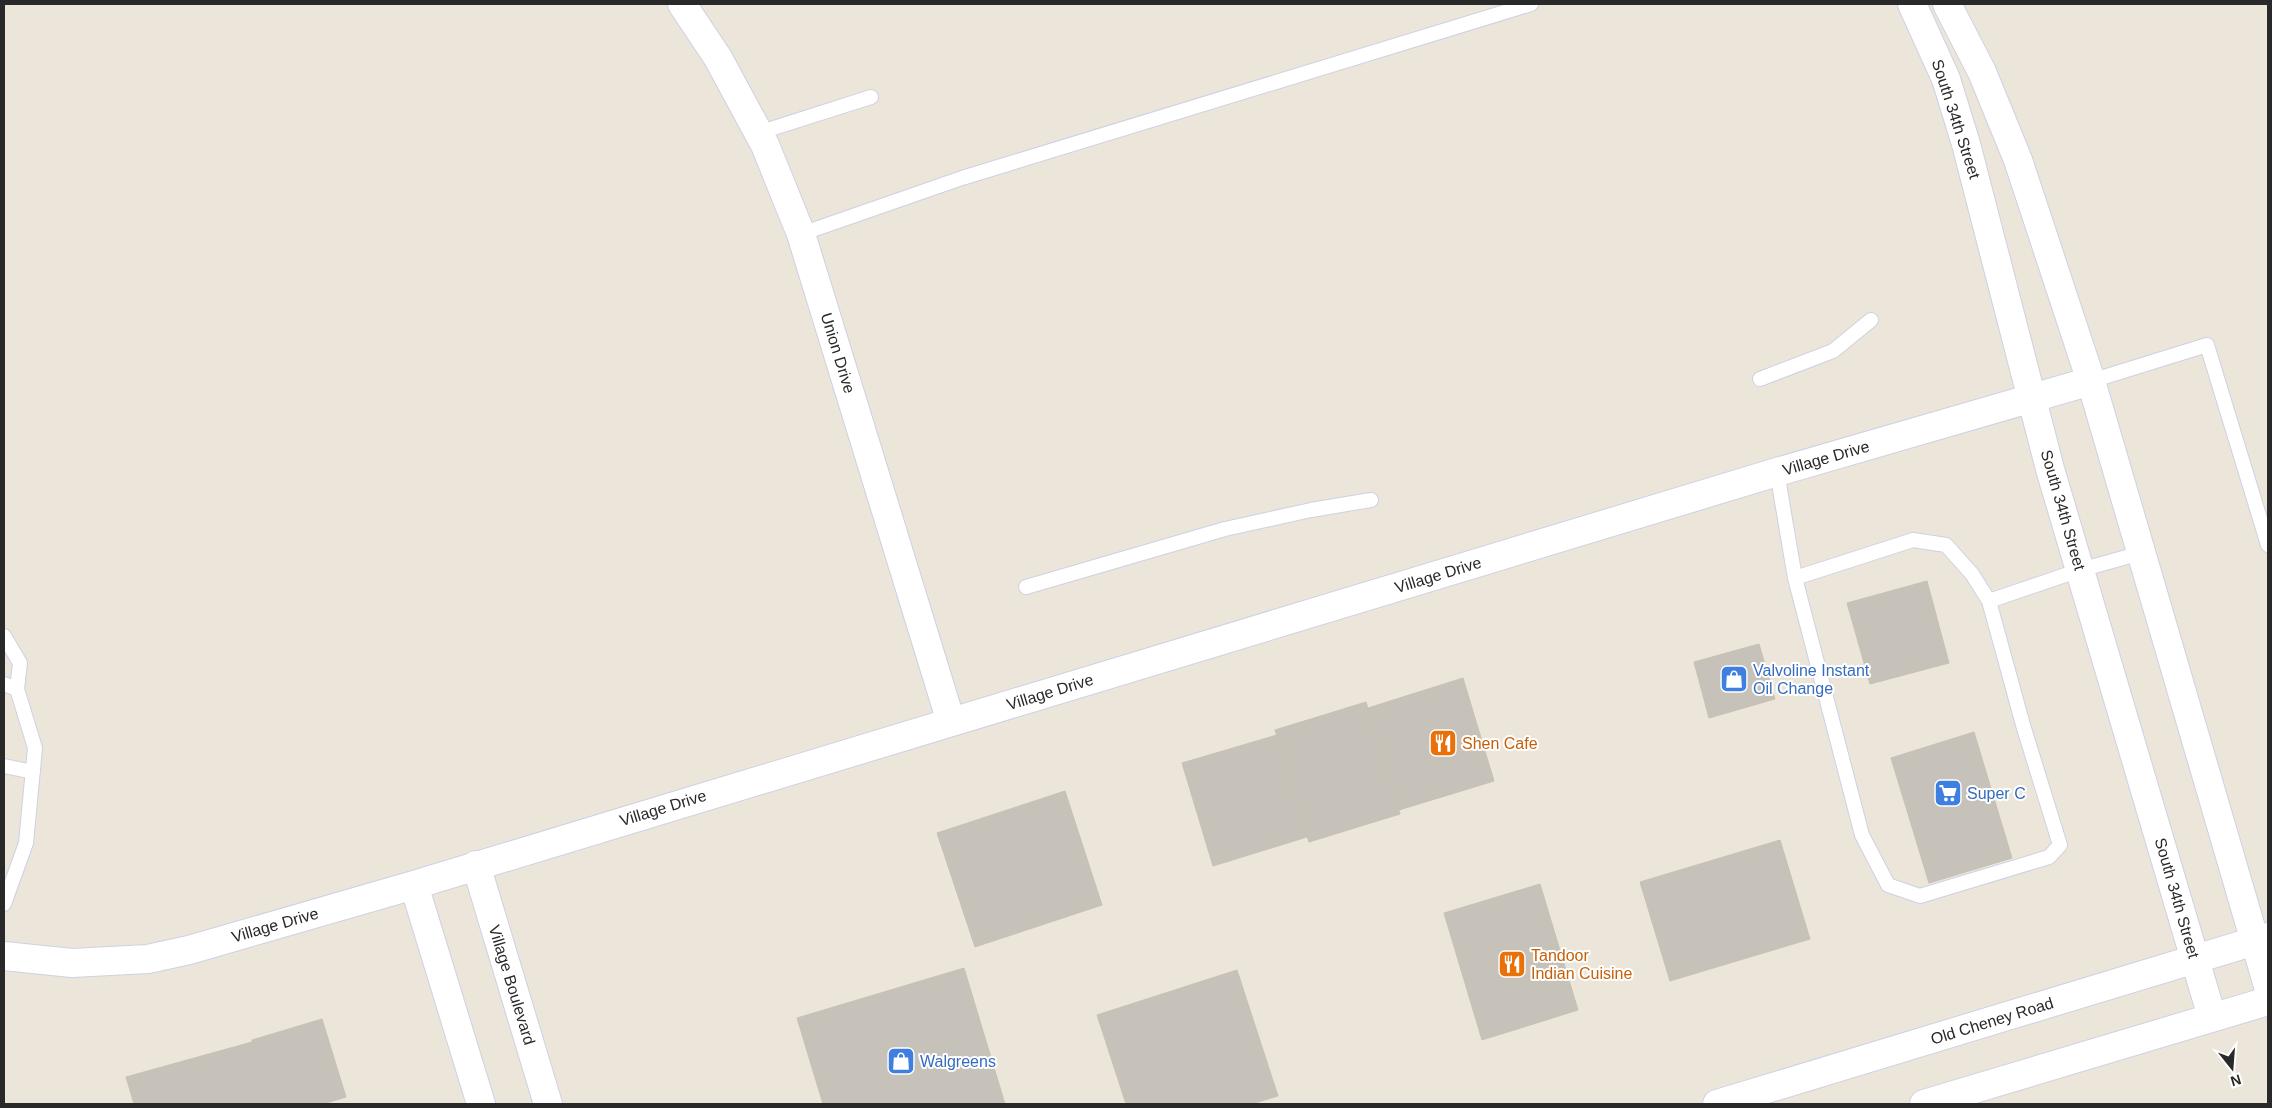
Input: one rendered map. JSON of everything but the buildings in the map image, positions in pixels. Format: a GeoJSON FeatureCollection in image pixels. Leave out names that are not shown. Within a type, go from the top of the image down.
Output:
{"type":"FeatureCollection","features":[{"type":"Feature","properties":{"kind":"street","name":"Union Drive"},"geometry":{"type":"LineString","coordinates":[[682,4],[718,58],[758,133],[801,234],[951,722]]}},
{"type":"Feature","properties":{"kind":"street","name":"South 34th Street"},"geometry":{"type":"LineString","coordinates":[[1912,4],[1946,79],[1966,144],[2032,398],[2080,570],[2212,1017]]}},
{"type":"Feature","properties":{"kind":"street"},"geometry":{"type":"LineString","coordinates":[[1948,4],[1982,72],[2018,160],[2091,381],[2141,553],[2262,940],[2268,986]]}},
{"type":"Feature","properties":{"kind":"street","name":"Village Drive"},"geometry":{"type":"LineString","coordinates":[[4,956],[72,962],[148,959],[189,950],[414,885],[1777,472],[2091,381]]}},
{"type":"Feature","properties":{"kind":"street","name":"Village Boulevard"},"geometry":{"type":"LineString","coordinates":[[476,865],[548,1104]]}},
{"type":"Feature","properties":{"kind":"street"},"geometry":{"type":"LineString","coordinates":[[414,885],[481,1104]]}},
{"type":"Feature","properties":{"kind":"street","name":"Old Cheney Road"},"geometry":{"type":"LineString","coordinates":[[1717,1104],[2262,940]]}},
{"type":"Feature","properties":{"kind":"street"},"geometry":{"type":"LineString","coordinates":[[1924,1104],[2268,1001]]}},
{"type":"Feature","properties":{"kind":"lane"},"geometry":{"type":"LineString","coordinates":[[801,234],[962,178],[1532,4]]}},
{"type":"Feature","properties":{"kind":"lane"},"geometry":{"type":"LineString","coordinates":[[758,133],[871,97]]}},
{"type":"Feature","properties":{"kind":"lane"},"geometry":{"type":"LineString","coordinates":[[1760,379],[1833,351],[1871,320]]}},
{"type":"Feature","properties":{"kind":"lane"},"geometry":{"type":"LineString","coordinates":[[2091,381],[2207,345],[2268,545]]}},
{"type":"Feature","properties":{"kind":"lane"},"geometry":{"type":"LineString","coordinates":[[1777,472],[1795,578],[1862,835],[1888,885],[1920,896],[2048,858],[2060,845],[2023,726],[1989,601],[1972,574],[1946,545],[1913,540],[1795,578]]}},
{"type":"Feature","properties":{"kind":"lane"},"geometry":{"type":"LineString","coordinates":[[1026,587],[1225,529],[1311,510],[1371,500]]}},
{"type":"Feature","properties":{"kind":"lane"},"geometry":{"type":"LineString","coordinates":[[1989,601],[2080,570],[2141,553]]}},
{"type":"Feature","properties":{"kind":"lane"},"geometry":{"type":"LineString","coordinates":[[4,636],[20,663],[10,687],[35,748],[26,843],[4,904]]}},
{"type":"Feature","properties":{"kind":"lane"},"geometry":{"type":"LineString","coordinates":[[4,766],[33,772]]}},
{"type":"Feature","properties":{"kind":"place","name":"Valvoline Instant Oil Change"},"geometry":{"type":"Point","coordinates":[1734,679]}},
{"type":"Feature","properties":{"kind":"place","name":"Shen Cafe"},"geometry":{"type":"Point","coordinates":[1443,743]}},
{"type":"Feature","properties":{"kind":"place","name":"Super C"},"geometry":{"type":"Point","coordinates":[1948,793]}},
{"type":"Feature","properties":{"kind":"place","name":"Tandoor Indian Cuisine"},"geometry":{"type":"Point","coordinates":[1512,964]}},
{"type":"Feature","properties":{"kind":"place","name":"Walgreens"},"geometry":{"type":"Point","coordinates":[901,1061]}}]}
